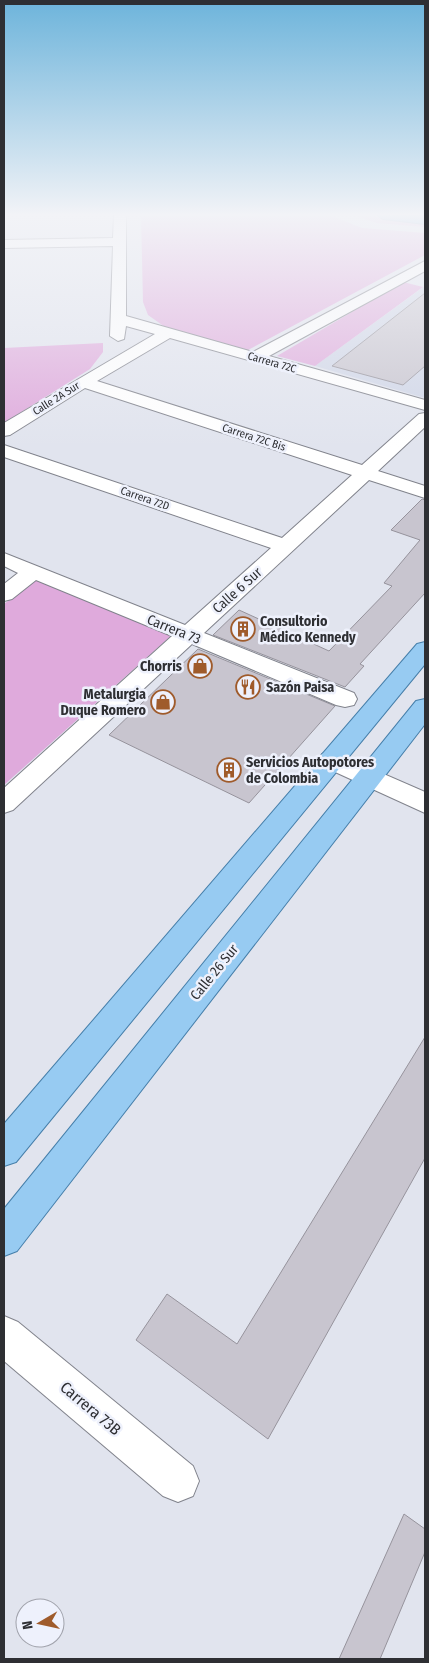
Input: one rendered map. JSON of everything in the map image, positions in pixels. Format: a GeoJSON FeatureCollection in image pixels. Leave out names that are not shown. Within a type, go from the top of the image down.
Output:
{"type":"FeatureCollection","features":[{"type":"Feature","properties":{"kind":"main road"},"geometry":{"type":"LineString","coordinates":[[4,1150],[425,648]]}},
{"type":"Feature","properties":{"kind":"main road","name":"Calle 26 Sur"},"geometry":{"type":"LineString","coordinates":[[4,1238],[425,707]]}},
{"type":"Feature","properties":{"kind":"street"},"geometry":{"type":"LineString","coordinates":[[109,366],[117,347],[119,293]]}},
{"type":"Feature","properties":{"kind":"street"},"geometry":{"type":"LineString","coordinates":[[255,357],[375,293]]}},
{"type":"Feature","properties":{"kind":"street","name":"Carrera 72C"},"geometry":{"type":"LineString","coordinates":[[119,320],[425,405]]}},
{"type":"Feature","properties":{"kind":"street","name":"Calle 2A Sur"},"geometry":{"type":"LineString","coordinates":[[4,431],[109,366],[168,333]]}},
{"type":"Feature","properties":{"kind":"street","name":"Carrera 72C Bis"},"geometry":{"type":"LineString","coordinates":[[83,382],[425,492]]}},
{"type":"Feature","properties":{"kind":"street","name":"Calle 6 Sur"},"geometry":{"type":"LineString","coordinates":[[4,802],[425,418]]}},
{"type":"Feature","properties":{"kind":"street","name":"Carrera 72D"},"geometry":{"type":"LineString","coordinates":[[4,451],[286,546]]}},
{"type":"Feature","properties":{"kind":"street","name":"Carrera 73"},"geometry":{"type":"LineString","coordinates":[[4,559],[345,699]]}},
{"type":"Feature","properties":{"kind":"street"},"geometry":{"type":"LineString","coordinates":[[4,594],[34,571]]}},
{"type":"Feature","properties":{"kind":"street"},"geometry":{"type":"LineString","coordinates":[[331,760],[425,803]]}},
{"type":"Feature","properties":{"kind":"street","name":"Carrera 73B"},"geometry":{"type":"LineString","coordinates":[[4,1336],[178,1481]]}},
{"type":"Feature","properties":{"kind":"shaded area"},"geometry":{"type":"Polygon","coordinates":[[[143,293],[355,293],[248,350],[165,327],[148,315],[143,302],[143,293]]]}},
{"type":"Feature","properties":{"kind":"shaded area"},"geometry":{"type":"Polygon","coordinates":[[[385,293],[415,293],[315,366],[277,356],[385,293]]]}},
{"type":"Feature","properties":{"kind":"shaded area"},"geometry":{"type":"Polygon","coordinates":[[[416,293],[425,293],[425,398],[315,366],[416,293]]]}},
{"type":"Feature","properties":{"kind":"shaded area"},"geometry":{"type":"Polygon","coordinates":[[[103,343],[103,352],[90,369],[4,423],[4,348],[103,343]]]}},
{"type":"Feature","properties":{"kind":"shaded area"},"geometry":{"type":"Polygon","coordinates":[[[38,579],[172,635],[4,785],[4,604],[38,579]]]}},
{"type":"Feature","properties":{"kind":"building"},"geometry":{"type":"Polygon","coordinates":[[[425,293],[425,366],[403,385],[332,366],[425,293]]]}},
{"type":"Feature","properties":{"kind":"building"},"geometry":{"type":"Polygon","coordinates":[[[422,499],[425,500],[425,593],[360,664],[364,666],[345,687],[213,635],[239,610],[329,651],[392,586],[384,583],[420,540],[391,530],[422,499]]]}},
{"type":"Feature","properties":{"kind":"building","name":"Servicios Autopotores de Colombia"},"geometry":{"type":"Polygon","coordinates":[[[198,649],[335,706],[249,803],[109,735],[198,649]]]}},
{"type":"Feature","properties":{"kind":"building"},"geometry":{"type":"Polygon","coordinates":[[[425,1037],[425,1158],[268,1439],[136,1340],[167,1294],[237,1344],[425,1037]]]}},
{"type":"Feature","properties":{"kind":"building"},"geometry":{"type":"Polygon","coordinates":[[[404,1514],[425,1529],[425,1552],[380,1659],[339,1659],[404,1514]]]}},
{"type":"Feature","properties":{"kind":"place","name":"Consultorio Médico Kennedy"},"geometry":{"type":"Point","coordinates":[243,629]}},
{"type":"Feature","properties":{"kind":"place","name":"Chorris"},"geometry":{"type":"Point","coordinates":[200,666]}},
{"type":"Feature","properties":{"kind":"place","name":"Sazón Paisa"},"geometry":{"type":"Point","coordinates":[248,687]}},
{"type":"Feature","properties":{"kind":"place","name":"Metalurgia Duque Romero"},"geometry":{"type":"Point","coordinates":[163,702]}},
{"type":"Feature","properties":{"kind":"place","name":"Servicios Autopotores de Colombia"},"geometry":{"type":"Point","coordinates":[229,770]}}]}
